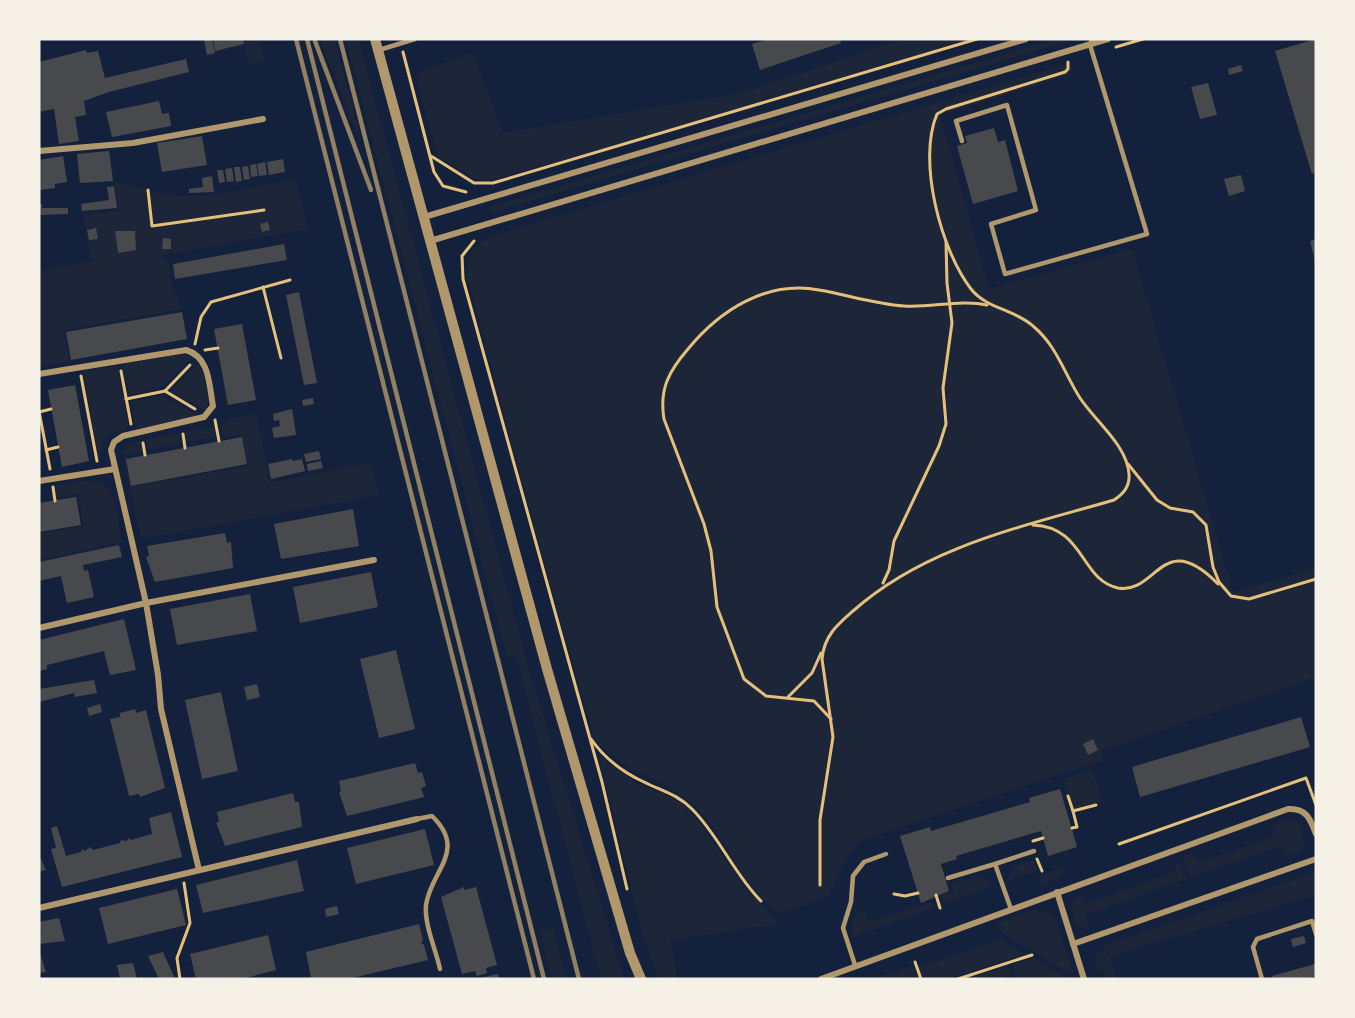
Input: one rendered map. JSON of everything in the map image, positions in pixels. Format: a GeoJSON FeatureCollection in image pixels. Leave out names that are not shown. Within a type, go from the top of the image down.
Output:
{"type":"FeatureCollection","features":[{"type":"Feature","properties":{"kind":"street"},"geometry":{"type":"LineString","coordinates":[[424,217],[1026,39]]}},
{"type":"Feature","properties":{"kind":"street"},"geometry":{"type":"LineString","coordinates":[[430,241],[1091,42],[1108,39]]}},
{"type":"Feature","properties":{"kind":"street"},"geometry":{"type":"LineString","coordinates":[[377,45],[547,669],[630,952],[641,979]]}},
{"type":"Feature","properties":{"kind":"street"},"geometry":{"type":"LineString","coordinates":[[39,151],[133,143],[263,119]]}},
{"type":"Feature","properties":{"kind":"street"},"geometry":{"type":"LineString","coordinates":[[39,374],[186,350],[196,354],[206,368],[213,406],[206,415],[133,434],[114,442],[111,450],[146,603],[158,675],[160,709],[199,870]]}},
{"type":"Feature","properties":{"kind":"street"},"geometry":{"type":"LineString","coordinates":[[39,481],[115,469]]}},
{"type":"Feature","properties":{"kind":"street"},"geometry":{"type":"LineString","coordinates":[[39,628],[146,603],[374,560]]}},
{"type":"Feature","properties":{"kind":"street"},"geometry":{"type":"LineString","coordinates":[[821,979],[1288,809],[1298,809],[1308,815],[1316,834]]}},
{"type":"Feature","properties":{"kind":"street"},"geometry":{"type":"LineString","coordinates":[[39,908],[417,819]]}},
{"type":"Feature","properties":{"kind":"street"},"geometry":{"type":"LineString","coordinates":[[1073,944],[1316,859]]}},
{"type":"Feature","properties":{"kind":"street"},"geometry":{"type":"LineString","coordinates":[[1057,892],[1084,979]]}},
{"type":"Feature","properties":{"kind":"street"},"geometry":{"type":"LineString","coordinates":[[630,952],[633,979]]}},
{"type":"Feature","properties":{"kind":"lane"},"geometry":{"type":"LineString","coordinates":[[377,45],[400,44],[414,39]]}},
{"type":"Feature","properties":{"kind":"lane"},"geometry":{"type":"LineString","coordinates":[[962,141],[956,121],[1007,105],[1036,210],[991,224],[1005,274],[1147,234],[1091,42]]}},
{"type":"Feature","properties":{"kind":"lane"},"geometry":{"type":"LineString","coordinates":[[417,819],[432,816],[442,829],[448,846],[447,858],[426,902],[427,917],[440,969]]}},
{"type":"Feature","properties":{"kind":"lane"},"geometry":{"type":"LineString","coordinates":[[948,878],[1034,851]]}},
{"type":"Feature","properties":{"kind":"lane"},"geometry":{"type":"LineString","coordinates":[[855,965],[843,928],[851,902],[853,876],[864,862],[886,854]]}},
{"type":"Feature","properties":{"kind":"lane"},"geometry":{"type":"LineString","coordinates":[[995,864],[1011,909]]}},
{"type":"Feature","properties":{"kind":"lane"},"geometry":{"type":"LineString","coordinates":[[1262,979],[1253,951],[1257,939],[1314,920],[1316,934]]}},
{"type":"Feature","properties":{"kind":"path"},"geometry":{"type":"LineString","coordinates":[[431,156],[474,183],[493,183],[977,39]]}},
{"type":"Feature","properties":{"kind":"path"},"geometry":{"type":"LineString","coordinates":[[400,44],[434,172],[443,186],[459,192],[472,191]]}},
{"type":"Feature","properties":{"kind":"path"},"geometry":{"type":"LineString","coordinates":[[880,587],[889,570],[894,541],[944,436],[946,424],[944,388],[952,323],[951,305],[946,236],[930,174],[929,147],[937,114],[946,109],[1065,72],[1068,69],[1067,61]]}},
{"type":"Feature","properties":{"kind":"path"},"geometry":{"type":"LineString","coordinates":[[148,190],[152,226],[264,210]]}},
{"type":"Feature","properties":{"kind":"path"},"geometry":{"type":"LineString","coordinates":[[946,236],[971,288],[979,298],[994,307]]}},
{"type":"Feature","properties":{"kind":"path"},"geometry":{"type":"LineString","coordinates":[[481,237],[473,241],[462,256],[463,279],[588,736],[628,895]]}},
{"type":"Feature","properties":{"kind":"path"},"geometry":{"type":"LineString","coordinates":[[126,399],[165,391],[196,354],[201,317],[211,302],[290,280]]}},
{"type":"Feature","properties":{"kind":"path"},"geometry":{"type":"LineString","coordinates":[[263,288],[281,358]]}},
{"type":"Feature","properties":{"kind":"path"},"geometry":{"type":"LineString","coordinates":[[832,720],[814,701],[766,696],[744,679],[717,607],[711,551],[704,524],[664,419],[661,403],[665,381],[692,344],[716,321],[743,302],[771,291],[806,288],[883,304],[981,304],[1024,319],[1042,334],[1064,364],[1081,399],[1157,500],[1170,508],[1192,512],[1206,525],[1212,567],[1223,588]]}},
{"type":"Feature","properties":{"kind":"path"},"geometry":{"type":"LineString","coordinates":[[119,361],[133,434]]}},
{"type":"Feature","properties":{"kind":"path"},"geometry":{"type":"LineString","coordinates":[[79,367],[99,472]]}},
{"type":"Feature","properties":{"kind":"path"},"geometry":{"type":"LineString","coordinates":[[165,391],[206,415]]}},
{"type":"Feature","properties":{"kind":"path"},"geometry":{"type":"LineString","coordinates":[[213,406],[219,441]]}},
{"type":"Feature","properties":{"kind":"path"},"geometry":{"type":"LineString","coordinates":[[51,409],[39,411],[52,479]]}},
{"type":"Feature","properties":{"kind":"path"},"geometry":{"type":"LineString","coordinates":[[181,423],[185,448]]}},
{"type":"Feature","properties":{"kind":"path"},"geometry":{"type":"LineString","coordinates":[[46,450],[58,447]]}},
{"type":"Feature","properties":{"kind":"path"},"geometry":{"type":"LineString","coordinates":[[786,698],[798,690],[812,673],[831,631],[880,587],[950,551],[1120,496],[1128,484],[1125,460]]}},
{"type":"Feature","properties":{"kind":"path"},"geometry":{"type":"LineString","coordinates":[[1028,525],[1046,526],[1064,534],[1094,572],[1117,588],[1136,586],[1160,568],[1184,561],[1193,563],[1230,596],[1249,600],[1316,579]]}},
{"type":"Feature","properties":{"kind":"path"},"geometry":{"type":"LineString","coordinates":[[820,885],[820,820],[833,737],[832,720],[821,668],[823,649]]}},
{"type":"Feature","properties":{"kind":"path"},"geometry":{"type":"LineString","coordinates":[[588,736],[612,765],[642,782],[674,794],[693,810],[761,902]]}},
{"type":"Feature","properties":{"kind":"path"},"geometry":{"type":"LineString","coordinates":[[1119,844],[1306,778],[1316,804]]}},
{"type":"Feature","properties":{"kind":"path"},"geometry":{"type":"LineString","coordinates":[[1068,796],[1077,827],[1072,828]]}},
{"type":"Feature","properties":{"kind":"path"},"geometry":{"type":"LineString","coordinates":[[1073,811],[1096,805]]}},
{"type":"Feature","properties":{"kind":"path"},"geometry":{"type":"LineString","coordinates":[[1031,842],[1043,838]]}},
{"type":"Feature","properties":{"kind":"path"},"geometry":{"type":"LineString","coordinates":[[180,979],[177,957],[190,923],[182,874]]}},
{"type":"Feature","properties":{"kind":"path"},"geometry":{"type":"LineString","coordinates":[[894,894],[905,896],[918,893]]}},
{"type":"Feature","properties":{"kind":"path"},"geometry":{"type":"LineString","coordinates":[[936,895],[940,908]]}},
{"type":"Feature","properties":{"kind":"path"},"geometry":{"type":"LineString","coordinates":[[958,979],[1017,962],[1032,955]]}},
{"type":"Feature","properties":{"kind":"path"},"geometry":{"type":"LineString","coordinates":[[915,962],[921,979]]}},
{"type":"Feature","properties":{"kind":"shaded area"},"geometry":{"type":"Polygon","coordinates":[[[243,39],[259,39],[264,60],[249,64],[243,39]]]}},
{"type":"Feature","properties":{"kind":"shaded area"},"geometry":{"type":"Polygon","coordinates":[[[320,39],[334,39],[359,131],[356,131],[320,39]]]}},
{"type":"Feature","properties":{"kind":"shaded area"},"geometry":{"type":"Polygon","coordinates":[[[346,39],[358,39],[529,670],[624,979],[601,979],[516,657],[507,658],[346,39]]]}},
{"type":"Feature","properties":{"kind":"shaded area"},"geometry":{"type":"Polygon","coordinates":[[[905,39],[983,39],[797,95],[495,179],[475,179],[438,156],[416,79],[420,71],[473,53],[503,133],[741,93],[905,39]]]}},
{"type":"Feature","properties":{"kind":"shaded area"},"geometry":{"type":"Polygon","coordinates":[[[1057,39],[1075,39],[492,212],[490,207],[1057,39]]]}},
{"type":"Feature","properties":{"kind":"shaded area"},"geometry":{"type":"Polygon","coordinates":[[[1070,63],[1074,69],[1069,75],[940,115],[989,289],[1132,249],[1233,592],[1316,568],[1316,677],[1101,751],[1104,760],[860,841],[848,855],[828,897],[779,914],[750,885],[719,835],[697,808],[672,789],[619,760],[595,739],[542,556],[467,277],[470,257],[479,243],[491,236],[1070,63]]]}},
{"type":"Feature","properties":{"kind":"shaded area"},"geometry":{"type":"Polygon","coordinates":[[[295,179],[308,229],[162,255],[168,261],[172,287],[182,309],[64,330],[69,361],[39,366],[39,271],[92,261],[83,215],[119,211],[115,182],[175,196],[217,195],[295,179]]]}},
{"type":"Feature","properties":{"kind":"shaded area"},"geometry":{"type":"Polygon","coordinates":[[[182,354],[191,357],[162,388],[129,395],[123,364],[182,354]]]}},
{"type":"Feature","properties":{"kind":"shaded area"},"geometry":{"type":"Polygon","coordinates":[[[197,364],[207,387],[208,400],[205,410],[171,391],[197,364]]]}},
{"type":"Feature","properties":{"kind":"shaded area"},"geometry":{"type":"Polygon","coordinates":[[[117,366],[129,428],[107,435],[102,444],[99,461],[83,371],[117,366]]]}},
{"type":"Feature","properties":{"kind":"shaded area"},"geometry":{"type":"Polygon","coordinates":[[[163,396],[199,416],[136,429],[131,401],[163,396]]]}},
{"type":"Feature","properties":{"kind":"shaded area"},"geometry":{"type":"Polygon","coordinates":[[[260,413],[257,418],[270,483],[371,462],[379,495],[141,539],[123,453],[126,446],[140,440],[142,451],[125,455],[132,487],[248,466],[243,434],[224,438],[222,426],[228,419],[260,413]]]}},
{"type":"Feature","properties":{"kind":"shaded area"},"geometry":{"type":"Polygon","coordinates":[[[214,427],[215,437],[187,442],[185,432],[214,427]]]}},
{"type":"Feature","properties":{"kind":"shaded area"},"geometry":{"type":"Polygon","coordinates":[[[179,433],[181,443],[148,450],[145,439],[179,433]]]}},
{"type":"Feature","properties":{"kind":"shaded area"},"geometry":{"type":"Polygon","coordinates":[[[89,480],[106,486],[111,494],[117,512],[121,542],[39,560],[39,534],[83,526],[78,494],[57,498],[54,486],[89,480]]]}},
{"type":"Feature","properties":{"kind":"shaded area"},"geometry":{"type":"Polygon","coordinates":[[[598,752],[611,766],[638,783],[672,797],[684,806],[700,823],[744,886],[780,924],[671,940],[677,979],[659,979],[645,942],[598,752]]]}},
{"type":"Feature","properties":{"kind":"shaded area"},"geometry":{"type":"Polygon","coordinates":[[[1092,770],[1102,801],[1074,809],[1064,779],[1092,770]]]}},
{"type":"Feature","properties":{"kind":"shaded area"},"geometry":{"type":"Polygon","coordinates":[[[1285,819],[1292,819],[1300,824],[1304,843],[1301,851],[1285,856],[1281,847],[1190,877],[1185,855],[1194,855],[1201,862],[1272,837],[1276,825],[1285,819]]]}},
{"type":"Feature","properties":{"kind":"shaded area"},"geometry":{"type":"Polygon","coordinates":[[[1034,860],[1037,870],[1007,881],[1014,866],[1034,860]]]}},
{"type":"Feature","properties":{"kind":"shaded area"},"geometry":{"type":"Polygon","coordinates":[[[1177,860],[1186,879],[1085,915],[1090,930],[1084,929],[1075,922],[1072,904],[1081,893],[1086,904],[1174,872],[1177,860]]]}},
{"type":"Feature","properties":{"kind":"shaded area"},"geometry":{"type":"Polygon","coordinates":[[[1063,867],[1064,872],[1042,888],[1037,876],[1063,867]]]}},
{"type":"Feature","properties":{"kind":"shaded area"},"geometry":{"type":"Polygon","coordinates":[[[1316,872],[1316,895],[1110,956],[1116,979],[1107,979],[1104,971],[1098,969],[1095,958],[1106,945],[1316,872]]]}},
{"type":"Feature","properties":{"kind":"shaded area"},"geometry":{"type":"Polygon","coordinates":[[[981,876],[994,886],[944,904],[941,895],[953,891],[951,884],[981,876]]]}},
{"type":"Feature","properties":{"kind":"shaded area"},"geometry":{"type":"Polygon","coordinates":[[[931,902],[933,908],[853,937],[851,921],[863,908],[869,922],[931,902]]]}},
{"type":"Feature","properties":{"kind":"shaded area"},"geometry":{"type":"Polygon","coordinates":[[[1035,909],[1049,913],[1055,919],[1074,973],[1068,973],[1001,932],[997,923],[1035,909]]]}},
{"type":"Feature","properties":{"kind":"shaded area"},"geometry":{"type":"Polygon","coordinates":[[[553,928],[567,979],[552,979],[540,929],[553,928]]]}},
{"type":"Feature","properties":{"kind":"shaded area"},"geometry":{"type":"Polygon","coordinates":[[[1000,939],[1026,954],[948,979],[923,979],[919,966],[1000,939]]]}},
{"type":"Feature","properties":{"kind":"shaded area"},"geometry":{"type":"Polygon","coordinates":[[[1032,958],[1069,979],[1009,979],[1017,976],[1013,965],[1032,958]]]}},
{"type":"Feature","properties":{"kind":"shaded area"},"geometry":{"type":"Polygon","coordinates":[[[913,965],[918,979],[873,979],[913,965]]]}},
{"type":"Feature","properties":{"kind":"shaded area"},"geometry":{"type":"Polygon","coordinates":[[[1009,966],[1011,974],[998,979],[966,979],[1009,966]]]}},
{"type":"Feature","properties":{"kind":"building"},"geometry":{"type":"Polygon","coordinates":[[[204,39],[212,39],[215,53],[207,55],[204,39]]]}},
{"type":"Feature","properties":{"kind":"building"},"geometry":{"type":"Polygon","coordinates":[[[213,39],[243,39],[244,44],[215,51],[213,39]]]}},
{"type":"Feature","properties":{"kind":"building"},"geometry":{"type":"Polygon","coordinates":[[[769,39],[840,39],[841,43],[760,70],[752,44],[769,39]]]}},
{"type":"Feature","properties":{"kind":"building"},"geometry":{"type":"Polygon","coordinates":[[[1316,39],[1316,172],[1312,174],[1275,51],[1316,39]]]}},
{"type":"Feature","properties":{"kind":"building"},"geometry":{"type":"Polygon","coordinates":[[[86,50],[87,53],[98,51],[105,78],[186,59],[189,72],[109,92],[84,101],[86,115],[75,117],[79,141],[59,144],[54,109],[39,112],[39,62],[86,50]]]}},
{"type":"Feature","properties":{"kind":"building"},"geometry":{"type":"Polygon","coordinates":[[[1241,65],[1243,71],[1229,75],[1228,69],[1241,65]]]}},
{"type":"Feature","properties":{"kind":"building"},"geometry":{"type":"Polygon","coordinates":[[[1208,83],[1217,115],[1200,119],[1191,87],[1208,83]]]}},
{"type":"Feature","properties":{"kind":"building"},"geometry":{"type":"Polygon","coordinates":[[[159,101],[162,114],[169,113],[171,126],[112,137],[106,112],[159,101]]]}},
{"type":"Feature","properties":{"kind":"building"},"geometry":{"type":"Polygon","coordinates":[[[994,128],[998,142],[1005,140],[1018,191],[973,204],[957,146],[967,143],[965,136],[994,128]]]}},
{"type":"Feature","properties":{"kind":"building"},"geometry":{"type":"Polygon","coordinates":[[[202,136],[207,165],[162,172],[157,143],[202,136]]]}},
{"type":"Feature","properties":{"kind":"building"},"geometry":{"type":"Polygon","coordinates":[[[109,151],[113,181],[80,183],[77,154],[109,151]]]}},
{"type":"Feature","properties":{"kind":"building"},"geometry":{"type":"Polygon","coordinates":[[[63,156],[67,182],[55,184],[55,188],[40,190],[39,160],[63,156]]]}},
{"type":"Feature","properties":{"kind":"building"},"geometry":{"type":"Polygon","coordinates":[[[283,159],[285,172],[269,175],[267,162],[283,159]]]}},
{"type":"Feature","properties":{"kind":"building"},"geometry":{"type":"Polygon","coordinates":[[[265,162],[267,175],[259,176],[257,164],[265,162]]]}},
{"type":"Feature","properties":{"kind":"building"},"geometry":{"type":"Polygon","coordinates":[[[256,164],[258,176],[251,177],[250,165],[256,164]]]}},
{"type":"Feature","properties":{"kind":"building"},"geometry":{"type":"Polygon","coordinates":[[[248,166],[250,179],[244,180],[242,167],[248,166]]]}},
{"type":"Feature","properties":{"kind":"building"},"geometry":{"type":"Polygon","coordinates":[[[234,167],[240,167],[242,181],[236,182],[234,167]]]}},
{"type":"Feature","properties":{"kind":"building"},"geometry":{"type":"Polygon","coordinates":[[[232,168],[234,181],[227,182],[225,169],[232,168]]]}},
{"type":"Feature","properties":{"kind":"building"},"geometry":{"type":"Polygon","coordinates":[[[217,170],[223,170],[225,182],[219,183],[217,170]]]}},
{"type":"Feature","properties":{"kind":"building"},"geometry":{"type":"Polygon","coordinates":[[[1241,175],[1245,191],[1229,196],[1224,179],[1241,175]]]}},
{"type":"Feature","properties":{"kind":"building"},"geometry":{"type":"Polygon","coordinates":[[[212,176],[214,192],[189,193],[189,189],[203,187],[202,178],[212,176]]]}},
{"type":"Feature","properties":{"kind":"building"},"geometry":{"type":"Polygon","coordinates":[[[114,186],[117,208],[82,211],[81,204],[109,200],[107,187],[114,186]]]}},
{"type":"Feature","properties":{"kind":"building"},"geometry":{"type":"Polygon","coordinates":[[[39,204],[42,204],[42,208],[68,208],[68,214],[39,215],[39,204]]]}},
{"type":"Feature","properties":{"kind":"building"},"geometry":{"type":"Polygon","coordinates":[[[268,222],[270,230],[262,232],[260,224],[268,222]]]}},
{"type":"Feature","properties":{"kind":"building"},"geometry":{"type":"Polygon","coordinates":[[[96,228],[98,239],[89,240],[87,230],[96,228]]]}},
{"type":"Feature","properties":{"kind":"building"},"geometry":{"type":"Polygon","coordinates":[[[115,231],[135,231],[136,250],[118,253],[115,231]]]}},
{"type":"Feature","properties":{"kind":"building"},"geometry":{"type":"Polygon","coordinates":[[[163,238],[171,239],[171,249],[162,249],[163,238]]]}},
{"type":"Feature","properties":{"kind":"building"},"geometry":{"type":"Polygon","coordinates":[[[1316,239],[1316,261],[1315,261],[1310,241],[1316,239]]]}},
{"type":"Feature","properties":{"kind":"building"},"geometry":{"type":"Polygon","coordinates":[[[284,244],[287,260],[175,279],[173,264],[284,244]]]}},
{"type":"Feature","properties":{"kind":"building"},"geometry":{"type":"Polygon","coordinates":[[[299,292],[317,383],[304,385],[286,295],[299,292]]]}},
{"type":"Feature","properties":{"kind":"building"},"geometry":{"type":"Polygon","coordinates":[[[182,312],[187,339],[71,360],[66,332],[182,312]]]}},
{"type":"Feature","properties":{"kind":"building"},"geometry":{"type":"Polygon","coordinates":[[[242,324],[256,400],[228,405],[214,329],[242,324]]]}},
{"type":"Feature","properties":{"kind":"building"},"geometry":{"type":"Polygon","coordinates":[[[75,385],[89,461],[62,467],[48,390],[75,385]]]}},
{"type":"Feature","properties":{"kind":"building"},"geometry":{"type":"Polygon","coordinates":[[[313,398],[314,404],[303,406],[302,400],[313,398]]]}},
{"type":"Feature","properties":{"kind":"building"},"geometry":{"type":"Polygon","coordinates":[[[292,409],[296,435],[274,438],[272,428],[280,426],[279,420],[274,421],[273,414],[292,409]]]}},
{"type":"Feature","properties":{"kind":"building"},"geometry":{"type":"Polygon","coordinates":[[[242,437],[247,464],[131,486],[126,459],[242,437]]]}},
{"type":"Feature","properties":{"kind":"building"},"geometry":{"type":"Polygon","coordinates":[[[319,451],[321,459],[306,462],[304,454],[319,451]]]}},
{"type":"Feature","properties":{"kind":"building"},"geometry":{"type":"Polygon","coordinates":[[[292,459],[293,461],[302,459],[305,471],[271,479],[268,464],[292,459]]]}},
{"type":"Feature","properties":{"kind":"building"},"geometry":{"type":"Polygon","coordinates":[[[321,461],[323,468],[308,471],[307,464],[321,461]]]}},
{"type":"Feature","properties":{"kind":"building"},"geometry":{"type":"Polygon","coordinates":[[[76,497],[81,525],[39,532],[39,503],[76,497]]]}},
{"type":"Feature","properties":{"kind":"building"},"geometry":{"type":"Polygon","coordinates":[[[353,509],[359,546],[281,559],[274,524],[353,509]]]}},
{"type":"Feature","properties":{"kind":"building"},"geometry":{"type":"Polygon","coordinates":[[[225,533],[227,543],[231,542],[233,568],[155,582],[146,557],[149,556],[147,546],[225,533]]]}},
{"type":"Feature","properties":{"kind":"building"},"geometry":{"type":"Polygon","coordinates":[[[119,545],[122,557],[83,565],[84,571],[88,570],[94,597],[67,603],[61,576],[39,581],[39,562],[119,545]]]}},
{"type":"Feature","properties":{"kind":"building"},"geometry":{"type":"Polygon","coordinates":[[[371,572],[378,607],[300,623],[293,587],[371,572]]]}},
{"type":"Feature","properties":{"kind":"building"},"geometry":{"type":"Polygon","coordinates":[[[250,594],[257,631],[177,645],[170,609],[250,594]]]}},
{"type":"Feature","properties":{"kind":"building"},"geometry":{"type":"Polygon","coordinates":[[[124,619],[136,670],[110,675],[104,651],[47,665],[47,669],[39,671],[39,640],[124,619]]]}},
{"type":"Feature","properties":{"kind":"building"},"geometry":{"type":"Polygon","coordinates":[[[396,650],[415,729],[379,738],[360,659],[396,650]]]}},
{"type":"Feature","properties":{"kind":"building"},"geometry":{"type":"Polygon","coordinates":[[[94,680],[97,693],[75,697],[74,693],[39,702],[39,689],[94,680]]]}},
{"type":"Feature","properties":{"kind":"building"},"geometry":{"type":"Polygon","coordinates":[[[257,684],[260,697],[247,700],[244,687],[257,684]]]}},
{"type":"Feature","properties":{"kind":"building"},"geometry":{"type":"Polygon","coordinates":[[[221,692],[238,771],[202,779],[185,700],[221,692]]]}},
{"type":"Feature","properties":{"kind":"building"},"geometry":{"type":"Polygon","coordinates":[[[100,704],[102,712],[89,716],[87,708],[100,704]]]}},
{"type":"Feature","properties":{"kind":"building"},"geometry":{"type":"Polygon","coordinates":[[[135,709],[136,713],[146,710],[165,788],[140,797],[139,794],[129,796],[110,719],[120,717],[120,713],[135,709]]]}},
{"type":"Feature","properties":{"kind":"building"},"geometry":{"type":"Polygon","coordinates":[[[1301,717],[1310,747],[1140,797],[1132,767],[1301,717]]]}},
{"type":"Feature","properties":{"kind":"building"},"geometry":{"type":"Polygon","coordinates":[[[1093,739],[1098,750],[1088,755],[1083,744],[1093,739]]]}},
{"type":"Feature","properties":{"kind":"building"},"geometry":{"type":"Polygon","coordinates":[[[415,763],[418,773],[422,772],[426,786],[421,788],[424,797],[347,816],[339,792],[341,791],[339,781],[415,763]]]}},
{"type":"Feature","properties":{"kind":"building"},"geometry":{"type":"Polygon","coordinates":[[[1060,789],[1077,847],[1048,856],[1041,831],[956,856],[957,859],[941,864],[949,891],[921,903],[900,836],[930,827],[931,831],[1030,802],[1029,798],[1060,789]]]}},
{"type":"Feature","properties":{"kind":"building"},"geometry":{"type":"Polygon","coordinates":[[[293,793],[295,802],[299,802],[302,827],[225,846],[216,822],[219,822],[217,812],[293,793]]]}},
{"type":"Feature","properties":{"kind":"building"},"geometry":{"type":"Polygon","coordinates":[[[171,812],[182,857],[62,887],[51,849],[56,848],[51,828],[57,826],[66,856],[81,852],[82,849],[85,851],[90,847],[93,850],[120,843],[121,840],[127,841],[129,838],[131,840],[152,834],[149,818],[171,812]]]}},
{"type":"Feature","properties":{"kind":"building"},"geometry":{"type":"Polygon","coordinates":[[[425,829],[434,865],[356,884],[347,848],[425,829]]]}},
{"type":"Feature","properties":{"kind":"building"},"geometry":{"type":"Polygon","coordinates":[[[39,855],[46,870],[39,872],[39,855]]]}},
{"type":"Feature","properties":{"kind":"building"},"geometry":{"type":"Polygon","coordinates":[[[297,860],[304,891],[203,913],[196,885],[297,860]]]}},
{"type":"Feature","properties":{"kind":"building"},"geometry":{"type":"Polygon","coordinates":[[[464,887],[464,890],[476,887],[497,965],[486,968],[487,973],[477,976],[475,971],[462,974],[441,897],[464,887]]]}},
{"type":"Feature","properties":{"kind":"building"},"geometry":{"type":"Polygon","coordinates":[[[177,889],[186,925],[108,944],[99,908],[177,889]]]}},
{"type":"Feature","properties":{"kind":"building"},"geometry":{"type":"Polygon","coordinates":[[[337,906],[339,914],[326,917],[325,909],[337,906]]]}},
{"type":"Feature","properties":{"kind":"building"},"geometry":{"type":"Polygon","coordinates":[[[59,918],[65,941],[39,944],[39,922],[59,918]]]}},
{"type":"Feature","properties":{"kind":"building"},"geometry":{"type":"Polygon","coordinates":[[[419,924],[423,940],[421,943],[424,945],[428,960],[348,979],[311,978],[306,952],[419,924]]]}},
{"type":"Feature","properties":{"kind":"building"},"geometry":{"type":"Polygon","coordinates":[[[268,935],[276,970],[242,979],[196,979],[190,954],[268,935]]]}},
{"type":"Feature","properties":{"kind":"building"},"geometry":{"type":"Polygon","coordinates":[[[1304,936],[1306,943],[1293,947],[1291,939],[1304,936]]]}},
{"type":"Feature","properties":{"kind":"building"},"geometry":{"type":"Polygon","coordinates":[[[39,950],[46,972],[39,973],[39,950]]]}},
{"type":"Feature","properties":{"kind":"building"},"geometry":{"type":"Polygon","coordinates":[[[163,952],[175,979],[159,979],[148,956],[163,952]]]}},
{"type":"Feature","properties":{"kind":"building"},"geometry":{"type":"Polygon","coordinates":[[[133,963],[137,979],[120,979],[117,965],[133,963]]]}},
{"type":"Feature","properties":{"kind":"building"},"geometry":{"type":"Polygon","coordinates":[[[1315,964],[1316,976],[1306,979],[1273,979],[1272,976],[1315,964]]]}},
{"type":"Feature","properties":{"kind":"building"},"geometry":{"type":"Polygon","coordinates":[[[498,974],[499,979],[480,979],[480,978],[498,974]]]}},
{"type":"Feature","properties":{"kind":"railway"},"geometry":{"type":"LineString","coordinates":[[296,39],[534,979]]}},
{"type":"Feature","properties":{"kind":"railway"},"geometry":{"type":"LineString","coordinates":[[307,39],[544,979]]}},
{"type":"Feature","properties":{"kind":"railway"},"geometry":{"type":"LineString","coordinates":[[340,39],[579,979]]}},
{"type":"Feature","properties":{"kind":"railway"},"geometry":{"type":"LineString","coordinates":[[315,41],[371,190]]}}]}
